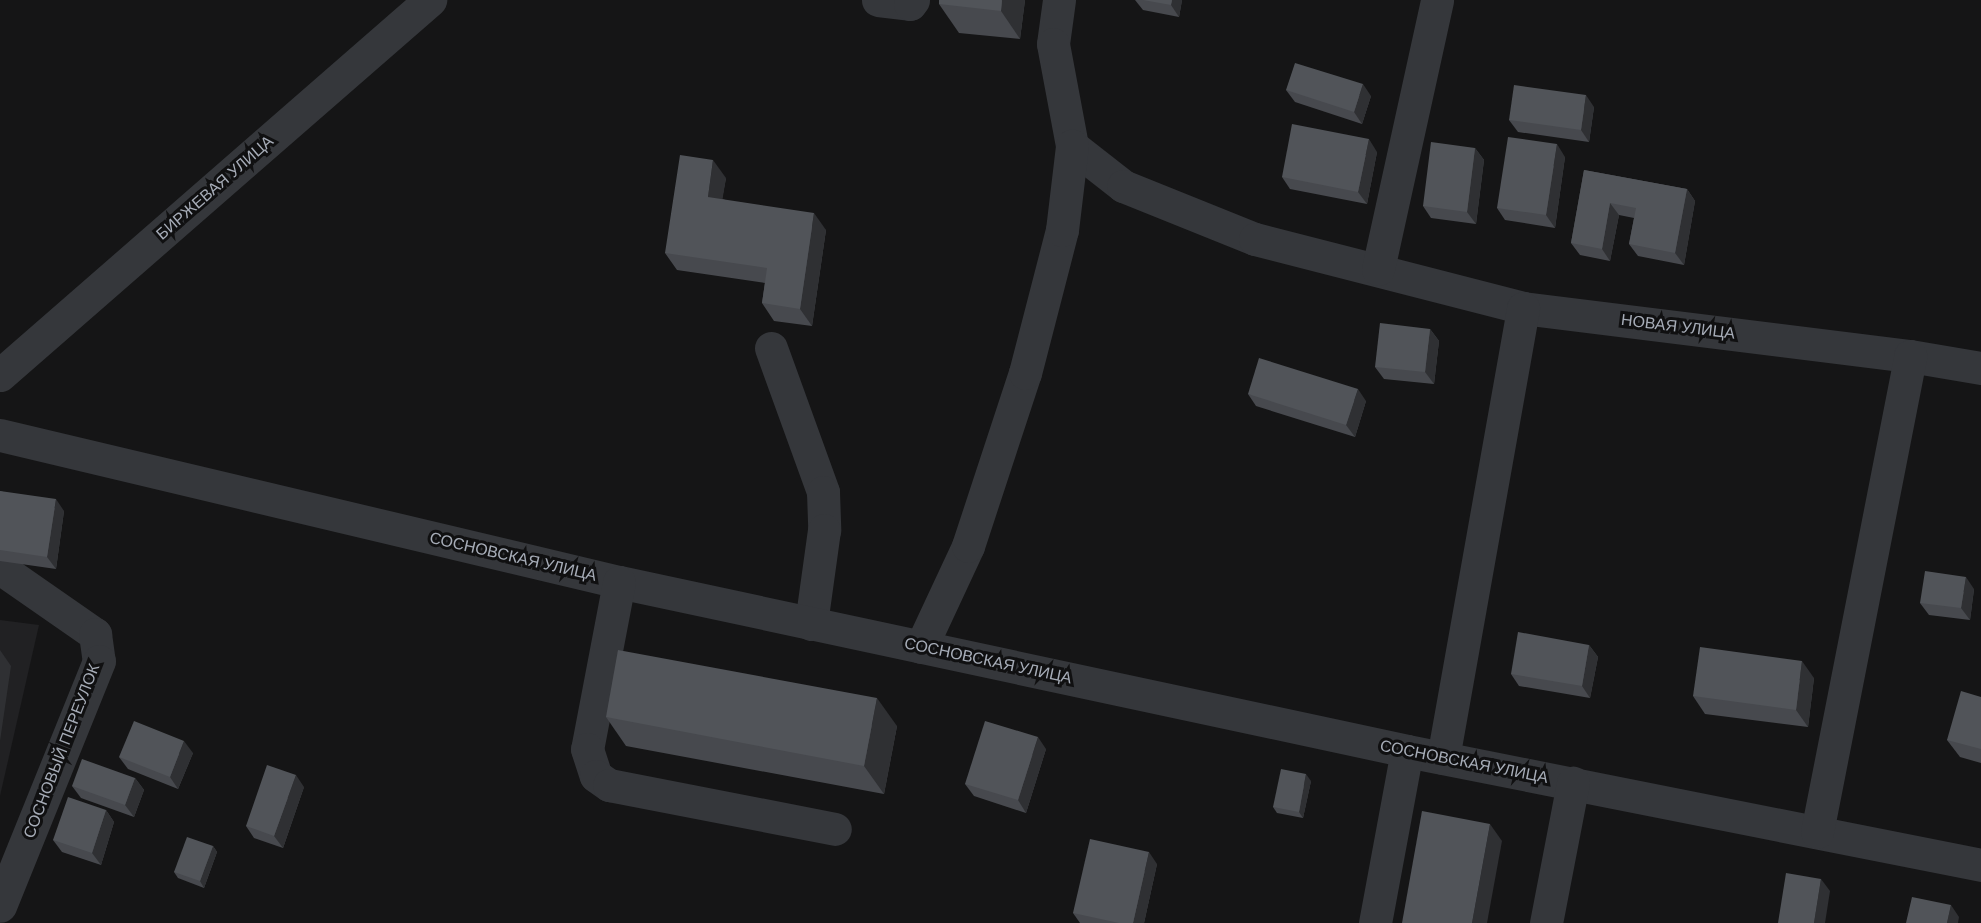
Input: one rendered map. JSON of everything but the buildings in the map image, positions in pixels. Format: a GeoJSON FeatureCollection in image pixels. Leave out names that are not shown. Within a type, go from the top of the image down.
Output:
{"type":"FeatureCollection","features":[{"type":"Feature","properties":{"kind":"street","name":"БИРЖЕВАЯ УЛИЦА"},"geometry":{"type":"LineString","coordinates":[[0,375],[430,0]]}},
{"type":"Feature","properties":{"kind":"street"},"geometry":{"type":"LineString","coordinates":[[878,0],[910,3],[913,0]]}},
{"type":"Feature","properties":{"kind":"street"},"geometry":{"type":"LineString","coordinates":[[921,647],[968,546],[1025,373],[1062,230],[1072,146],[1053,45],[1059,0]]}},
{"type":"Feature","properties":{"kind":"street"},"geometry":{"type":"LineString","coordinates":[[1378,269],[1437,0]]}},
{"type":"Feature","properties":{"kind":"street","name":"НОВАЯ УЛИЦА"},"geometry":{"type":"LineString","coordinates":[[1072,146],[1123,186],[1255,239],[1522,308],[1910,356],[1981,368]]}},
{"type":"Feature","properties":{"kind":"street"},"geometry":{"type":"LineString","coordinates":[[1443,758],[1522,308]]}},
{"type":"Feature","properties":{"kind":"street"},"geometry":{"type":"LineString","coordinates":[[771,348],[823,492],[824,530],[811,624]]}},
{"type":"Feature","properties":{"kind":"street"},"geometry":{"type":"LineString","coordinates":[[1817,832],[1910,356]]}},
{"type":"Feature","properties":{"kind":"street","name":"СОСНОВСКАЯ УЛИЦА"},"geometry":{"type":"LineString","coordinates":[[0,435],[619,582],[811,624],[1407,751],[1981,865]]}},
{"type":"Feature","properties":{"kind":"street","name":"СОСНОВЫЙ ПЕРЕУЛОК"},"geometry":{"type":"LineString","coordinates":[[0,568],[95,634],[99,661],[0,906]]}},
{"type":"Feature","properties":{"kind":"street"},"geometry":{"type":"LineString","coordinates":[[619,582],[587,749],[596,776],[609,785],[835,829]]}},
{"type":"Feature","properties":{"kind":"street"},"geometry":{"type":"LineString","coordinates":[[1375,923],[1407,751]]}},
{"type":"Feature","properties":{"kind":"street"},"geometry":{"type":"LineString","coordinates":[[1546,923],[1573,783]]}},
{"type":"Feature","properties":{"kind":"shaded area"},"geometry":{"type":"Polygon","coordinates":[[[0,620],[39,625],[0,796],[0,620]]]}}]}
